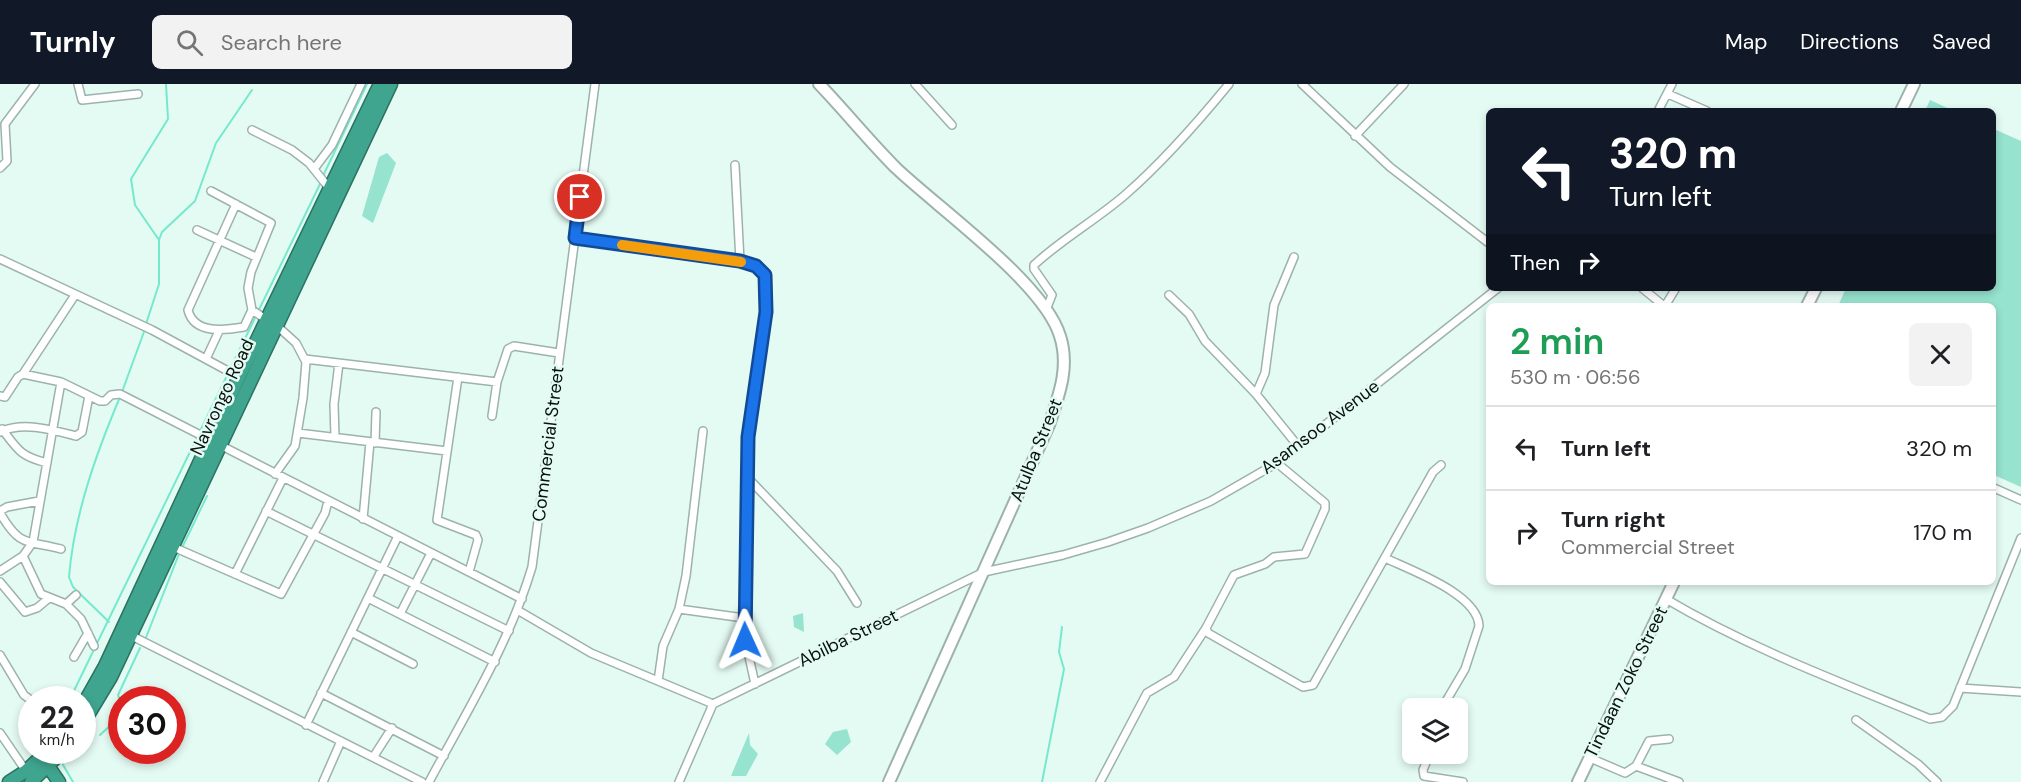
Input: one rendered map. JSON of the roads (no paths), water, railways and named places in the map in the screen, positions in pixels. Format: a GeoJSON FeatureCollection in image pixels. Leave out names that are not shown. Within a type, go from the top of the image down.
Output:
{"type":"FeatureCollection","features":[{"type":"Feature","properties":{"kind":"highway","name":"Navrongo Road"},"geometry":{"type":"LineString","coordinates":[[94,686],[215,442],[329,189],[380,84]]}},
{"type":"Feature","properties":{"kind":"highway","name":"Navrongo Road"},"geometry":{"type":"LineString","coordinates":[[96,701],[111,676],[171,546],[215,442],[238,377],[271,322],[391,84]]}},
{"type":"Feature","properties":{"kind":"highway"},"geometry":{"type":"LineString","coordinates":[[9,782],[29,776],[40,764]]}},
{"type":"Feature","properties":{"kind":"highway"},"geometry":{"type":"LineString","coordinates":[[50,764],[59,782]]}},
{"type":"Feature","properties":{"kind":"street"},"geometry":{"type":"LineString","coordinates":[[0,168],[6,161],[4,124],[35,84]]}},
{"type":"Feature","properties":{"kind":"street"},"geometry":{"type":"LineString","coordinates":[[78,84],[82,100],[138,94]]}},
{"type":"Feature","properties":{"kind":"street"},"geometry":{"type":"LineString","coordinates":[[314,169],[332,146],[361,84]]}},
{"type":"Feature","properties":{"kind":"street","name":"Commercial Street"},"geometry":{"type":"LineString","coordinates":[[429,782],[495,663],[519,611],[536,542],[595,84]]}},
{"type":"Feature","properties":{"kind":"street","name":"Atulba Street"},"geometry":{"type":"LineString","coordinates":[[819,84],[896,167],[1019,278],[1046,310],[1062,342],[1064,378],[1049,425],[889,782]]}},
{"type":"Feature","properties":{"kind":"street"},"geometry":{"type":"LineString","coordinates":[[915,84],[952,125]]}},
{"type":"Feature","properties":{"kind":"street"},"geometry":{"type":"LineString","coordinates":[[1046,310],[1052,295],[1034,269],[1034,265],[1053,247],[1089,224],[1125,195],[1175,148],[1229,84]]}},
{"type":"Feature","properties":{"kind":"street"},"geometry":{"type":"LineString","coordinates":[[1302,84],[1390,167],[1486,241]]}},
{"type":"Feature","properties":{"kind":"street"},"geometry":{"type":"LineString","coordinates":[[1355,136],[1404,84]]}},
{"type":"Feature","properties":{"kind":"street"},"geometry":{"type":"LineString","coordinates":[[1660,108],[1672,84]]}},
{"type":"Feature","properties":{"kind":"street"},"geometry":{"type":"LineString","coordinates":[[1902,108],[1914,84]]}},
{"type":"Feature","properties":{"kind":"street"},"geometry":{"type":"LineString","coordinates":[[1668,94],[1700,108]]}},
{"type":"Feature","properties":{"kind":"street"},"geometry":{"type":"LineString","coordinates":[[252,129],[292,150],[314,169],[329,189]]}},
{"type":"Feature","properties":{"kind":"street"},"geometry":{"type":"LineString","coordinates":[[735,165],[740,261]]}},
{"type":"Feature","properties":{"kind":"street"},"geometry":{"type":"LineString","coordinates":[[211,191],[271,222],[256,257],[248,288],[252,310],[244,327],[219,331],[202,327],[189,315],[188,310],[236,204]]}},
{"type":"Feature","properties":{"kind":"street"},"geometry":{"type":"LineString","coordinates":[[197,230],[256,257]]}},
{"type":"Feature","properties":{"kind":"street"},"geometry":{"type":"LineString","coordinates":[[575,238],[740,261],[756,266],[765,275],[766,312],[748,437],[744,618],[745,640],[754,684]]}},
{"type":"Feature","properties":{"kind":"street"},"geometry":{"type":"LineString","coordinates":[[1256,394],[1265,373],[1274,305],[1294,257]]}},
{"type":"Feature","properties":{"kind":"street"},"geometry":{"type":"LineString","coordinates":[[0,259],[152,330],[238,377]]}},
{"type":"Feature","properties":{"kind":"street","name":"Asamsoo Avenue"},"geometry":{"type":"LineString","coordinates":[[984,572],[1063,555],[1149,528],[1211,501],[1277,464],[1494,291]]}},
{"type":"Feature","properties":{"kind":"street"},"geometry":{"type":"LineString","coordinates":[[1645,291],[1660,303]]}},
{"type":"Feature","properties":{"kind":"street"},"geometry":{"type":"LineString","coordinates":[[0,396],[5,398],[18,377],[23,374],[75,295]]}},
{"type":"Feature","properties":{"kind":"street"},"geometry":{"type":"LineString","coordinates":[[1169,295],[1189,314],[1205,341],[1256,394],[1298,446]]}},
{"type":"Feature","properties":{"kind":"street"},"geometry":{"type":"LineString","coordinates":[[252,310],[271,322],[296,343],[305,359],[306,377],[295,446],[275,474]]}},
{"type":"Feature","properties":{"kind":"street"},"geometry":{"type":"LineString","coordinates":[[206,359],[219,331]]}},
{"type":"Feature","properties":{"kind":"street"},"geometry":{"type":"LineString","coordinates":[[492,416],[497,382],[508,349],[514,346],[559,353]]}},
{"type":"Feature","properties":{"kind":"street"},"geometry":{"type":"LineString","coordinates":[[305,359],[497,382]]}},
{"type":"Feature","properties":{"kind":"street"},"geometry":{"type":"LineString","coordinates":[[334,437],[334,404],[339,363]]}},
{"type":"Feature","properties":{"kind":"street"},"geometry":{"type":"LineString","coordinates":[[23,374],[61,382],[105,401],[111,395],[120,394],[522,599]]}},
{"type":"Feature","properties":{"kind":"street"},"geometry":{"type":"LineString","coordinates":[[458,377],[437,520],[476,534],[478,540],[469,572]]}},
{"type":"Feature","properties":{"kind":"street"},"geometry":{"type":"LineString","coordinates":[[0,571],[23,556],[33,542],[61,382]]}},
{"type":"Feature","properties":{"kind":"street"},"geometry":{"type":"LineString","coordinates":[[46,463],[26,457],[16,450],[1,430],[18,427],[80,435],[89,396]]}},
{"type":"Feature","properties":{"kind":"street"},"geometry":{"type":"LineString","coordinates":[[363,519],[376,412]]}},
{"type":"Feature","properties":{"kind":"street"},"geometry":{"type":"LineString","coordinates":[[658,681],[663,646],[679,609],[686,576],[703,431]]}},
{"type":"Feature","properties":{"kind":"street"},"geometry":{"type":"LineString","coordinates":[[297,433],[447,451]]}},
{"type":"Feature","properties":{"kind":"street"},"geometry":{"type":"LineString","coordinates":[[1100,782],[1148,693],[1174,677],[1206,628],[1236,574],[1265,564],[1274,557],[1305,554],[1325,509],[1322,500],[1277,464]]}},
{"type":"Feature","properties":{"kind":"street"},"geometry":{"type":"LineString","coordinates":[[1206,628],[1208,633],[1302,687],[1310,687],[1316,681],[1433,472],[1441,465]]}},
{"type":"Feature","properties":{"kind":"street"},"geometry":{"type":"LineString","coordinates":[[747,477],[837,571],[857,603]]}},
{"type":"Feature","properties":{"kind":"street"},"geometry":{"type":"LineString","coordinates":[[235,574],[283,478]]}},
{"type":"Feature","properties":{"kind":"street"},"geometry":{"type":"LineString","coordinates":[[1996,489],[2021,500]]}},
{"type":"Feature","properties":{"kind":"street"},"geometry":{"type":"LineString","coordinates":[[39,501],[7,507],[0,512],[12,534],[22,540],[61,549]]}},
{"type":"Feature","properties":{"kind":"street"},"geometry":{"type":"LineString","coordinates":[[171,546],[281,594],[328,501]]}},
{"type":"Feature","properties":{"kind":"street"},"geometry":{"type":"LineString","coordinates":[[266,511],[509,631]]}},
{"type":"Feature","properties":{"kind":"street"},"geometry":{"type":"LineString","coordinates":[[306,724],[398,536]]}},
{"type":"Feature","properties":{"kind":"street"},"geometry":{"type":"LineString","coordinates":[[1666,599],[1719,631],[1930,719],[1942,717],[1953,706],[2021,538]]}},
{"type":"Feature","properties":{"kind":"street"},"geometry":{"type":"LineString","coordinates":[[400,614],[431,553]]}},
{"type":"Feature","properties":{"kind":"street"},"geometry":{"type":"LineString","coordinates":[[23,556],[41,594],[66,603],[81,619],[94,646]]}},
{"type":"Feature","properties":{"kind":"street"},"geometry":{"type":"LineString","coordinates":[[1385,558],[1454,592],[1478,619],[1479,626],[1464,669],[1448,698]]}},
{"type":"Feature","properties":{"kind":"street","name":"Abilba Street"},"geometry":{"type":"LineString","coordinates":[[713,704],[984,572]]}},
{"type":"Feature","properties":{"kind":"street"},"geometry":{"type":"LineString","coordinates":[[0,582],[25,612],[37,608],[49,598]]}},
{"type":"Feature","properties":{"kind":"street","name":"Tindaan Zoko Street"},"geometry":{"type":"LineString","coordinates":[[1578,782],[1673,585]]}},
{"type":"Feature","properties":{"kind":"street"},"geometry":{"type":"LineString","coordinates":[[66,603],[76,595]]}},
{"type":"Feature","properties":{"kind":"street"},"geometry":{"type":"LineString","coordinates":[[368,598],[495,663]]}},
{"type":"Feature","properties":{"kind":"street"},"geometry":{"type":"LineString","coordinates":[[679,609],[744,618]]}},
{"type":"Feature","properties":{"kind":"street"},"geometry":{"type":"LineString","coordinates":[[519,611],[591,653],[713,704],[679,782]]}},
{"type":"Feature","properties":{"kind":"street"},"geometry":{"type":"LineString","coordinates":[[351,632],[413,664]]}},
{"type":"Feature","properties":{"kind":"street"},"geometry":{"type":"LineString","coordinates":[[74,657],[88,633]]}},
{"type":"Feature","properties":{"kind":"street"},"geometry":{"type":"LineString","coordinates":[[130,635],[422,782]]}},
{"type":"Feature","properties":{"kind":"street"},"geometry":{"type":"LineString","coordinates":[[0,655],[19,686]]}},
{"type":"Feature","properties":{"kind":"street"},"geometry":{"type":"LineString","coordinates":[[1960,688],[2021,692]]}},
{"type":"Feature","properties":{"kind":"street"},"geometry":{"type":"LineString","coordinates":[[321,693],[444,756]]}},
{"type":"Feature","properties":{"kind":"street"},"geometry":{"type":"LineString","coordinates":[[1856,720],[1918,764],[1937,782]]}},
{"type":"Feature","properties":{"kind":"street"},"geometry":{"type":"LineString","coordinates":[[374,756],[392,728]]}},
{"type":"Feature","properties":{"kind":"street"},"geometry":{"type":"LineString","coordinates":[[0,733],[29,776]]}},
{"type":"Feature","properties":{"kind":"street"},"geometry":{"type":"LineString","coordinates":[[1590,758],[1625,773],[1636,766],[1649,741],[1669,739]]}},
{"type":"Feature","properties":{"kind":"street"},"geometry":{"type":"LineString","coordinates":[[323,782],[340,741]]}},
{"type":"Feature","properties":{"kind":"street"},"geometry":{"type":"LineString","coordinates":[[1425,764],[1424,776],[1463,782]]}},
{"type":"Feature","properties":{"kind":"street"},"geometry":{"type":"LineString","coordinates":[[1636,766],[1679,782]]}},
{"type":"Feature","properties":{"kind":"waterway"},"geometry":{"type":"LineString","coordinates":[[159,240],[135,205],[131,179],[168,119],[166,84]]}},
{"type":"Feature","properties":{"kind":"waterway"},"geometry":{"type":"LineString","coordinates":[[323,176],[367,84]]}},
{"type":"Feature","properties":{"kind":"waterway"},"geometry":{"type":"LineString","coordinates":[[146,324],[159,284],[159,240],[162,232],[195,201],[216,143],[252,90]]}},
{"type":"Feature","properties":{"kind":"waterway"},"geometry":{"type":"LineString","coordinates":[[76,686],[321,182]]}},
{"type":"Feature","properties":{"kind":"waterway"},"geometry":{"type":"LineString","coordinates":[[122,392],[145,329]]}},
{"type":"Feature","properties":{"kind":"waterway"},"geometry":{"type":"LineString","coordinates":[[109,622],[73,587],[69,577],[76,531],[87,485],[120,397]]}},
{"type":"Feature","properties":{"kind":"waterway"},"geometry":{"type":"LineString","coordinates":[[145,640],[179,554],[207,496]]}},
{"type":"Feature","properties":{"kind":"waterway"},"geometry":{"type":"LineString","coordinates":[[1042,782],[1064,669],[1059,652],[1062,627]]}},
{"type":"Feature","properties":{"kind":"waterway"},"geometry":{"type":"LineString","coordinates":[[100,735],[113,723],[121,703],[118,695],[140,648]]}},
{"type":"Feature","properties":{"kind":"waterway"},"geometry":{"type":"LineString","coordinates":[[63,764],[73,782]]}}]}
